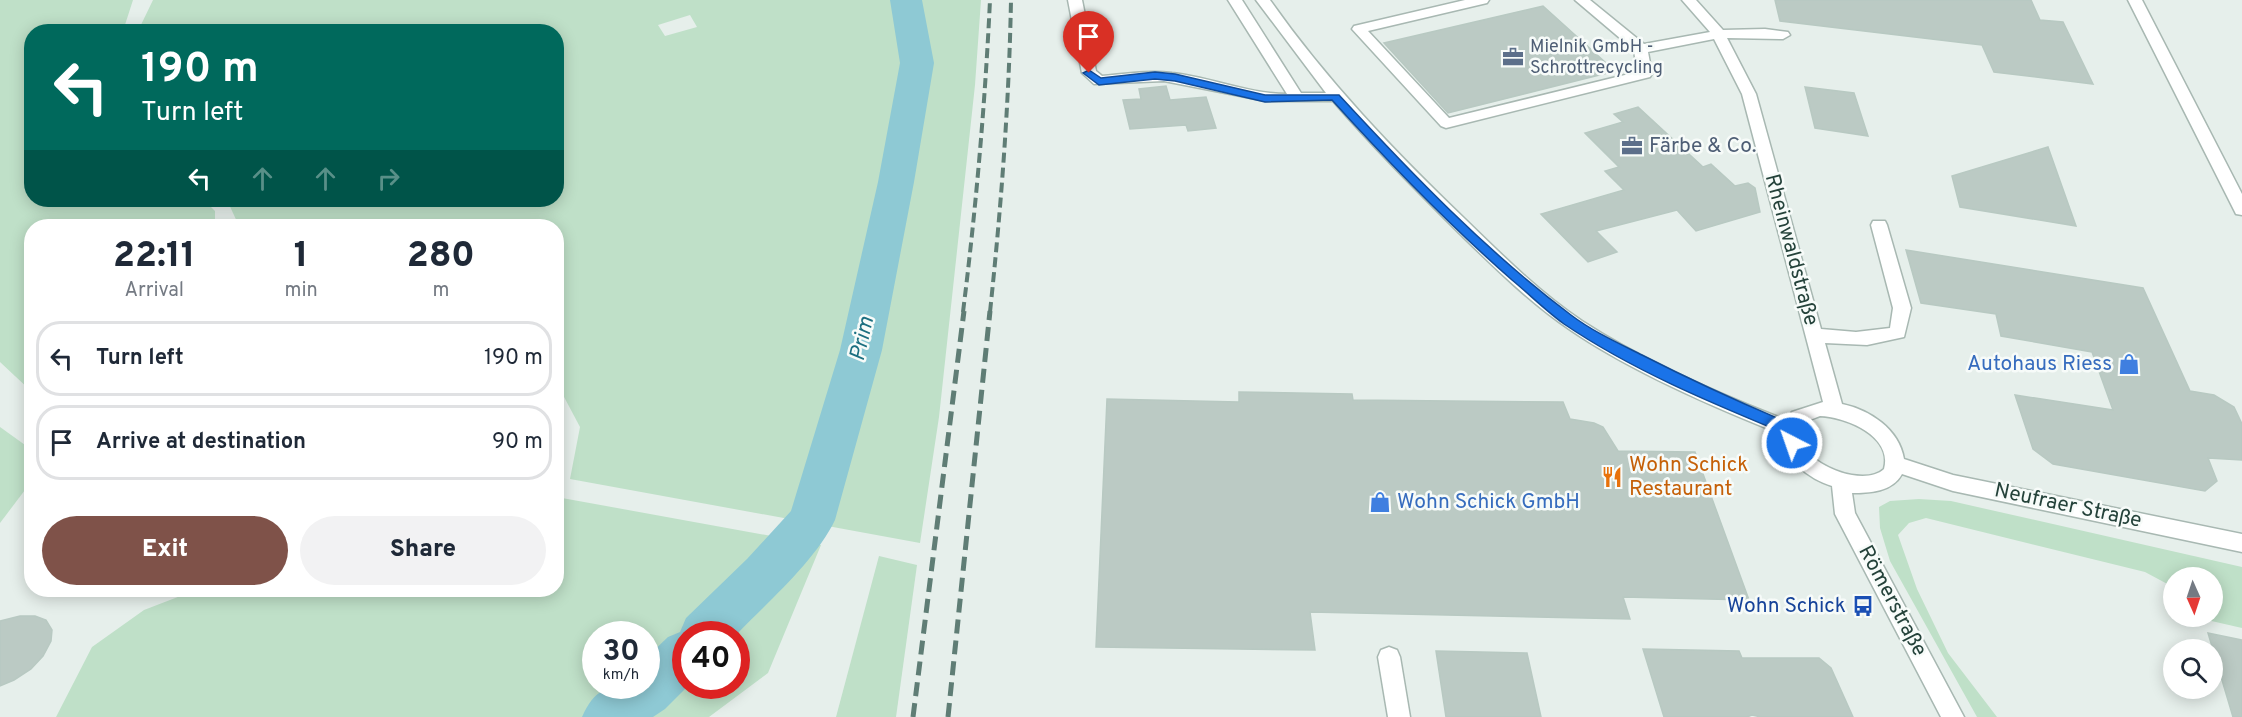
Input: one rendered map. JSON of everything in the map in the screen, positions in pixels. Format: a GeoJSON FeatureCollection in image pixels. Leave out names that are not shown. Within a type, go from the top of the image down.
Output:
{"type":"FeatureCollection","features":[{"type":"Feature","properties":{"kind":"street"},"geometry":{"type":"LineString","coordinates":[[1075,0],[1089,73],[1099,81],[1155,76],[1175,78],[1265,99],[1335,97]]}},
{"type":"Feature","properties":{"kind":"street"},"geometry":{"type":"LineString","coordinates":[[1235,0],[1297,98]]}},
{"type":"Feature","properties":{"kind":"street"},"geometry":{"type":"LineString","coordinates":[[1263,0],[1296,48],[1335,97],[1398,165],[1494,257],[1566,319],[1595,337],[1706,394],[1791,430]]}},
{"type":"Feature","properties":{"kind":"street"},"geometry":{"type":"LineString","coordinates":[[1482,0],[1359,29],[1446,123],[1645,74],[1641,48],[1582,0]]}},
{"type":"Feature","properties":{"kind":"street","name":"Rheinwaldstraße"},"geometry":{"type":"LineString","coordinates":[[1689,0],[1718,33],[1749,94],[1834,409]]}},
{"type":"Feature","properties":{"kind":"street"},"geometry":{"type":"LineString","coordinates":[[2135,0],[2242,210]]}},
{"type":"Feature","properties":{"kind":"street"},"geometry":{"type":"LineString","coordinates":[[1641,48],[1718,33],[1754,31],[1783,34]]}},
{"type":"Feature","properties":{"kind":"street"},"geometry":{"type":"LineString","coordinates":[[1814,335],[1858,340],[1880,338],[1898,332],[1902,308],[1879,225]]}},
{"type":"Feature","properties":{"kind":"street"},"geometry":{"type":"LineString","coordinates":[[1834,409],[1861,418],[1876,428],[1892,448],[1895,464],[1890,474],[1881,482],[1863,486],[1840,483],[1819,473],[1802,459],[1792,443],[1791,430],[1796,418],[1806,411],[1834,409]]}},
{"type":"Feature","properties":{"kind":"street","name":"Neufraer Straße"},"geometry":{"type":"LineString","coordinates":[[1895,464],[1953,483],[2242,543]]}},
{"type":"Feature","properties":{"kind":"street","name":"Römerstraße"},"geometry":{"type":"LineString","coordinates":[[1840,483],[1845,514],[1953,717]]}},
{"type":"Feature","properties":{"kind":"street"},"geometry":{"type":"LineString","coordinates":[[1389,657],[1399,717]]}},
{"type":"Feature","properties":{"kind":"green space"},"geometry":{"type":"Polygon","coordinates":[[[0,0],[133,0],[125,24],[24,24],[24,207],[211,207],[215,211],[215,219],[24,219],[24,384],[0,362],[0,0]]]}},
{"type":"Feature","properties":{"kind":"green space"},"geometry":{"type":"Polygon","coordinates":[[[153,0],[981,0],[975,85],[939,417],[920,543],[570,479],[580,427],[564,397],[564,219],[236,219],[230,207],[564,207],[564,24],[141,24],[153,0]],[[690,15],[658,25],[665,36],[697,27],[690,15]]]}},
{"type":"Feature","properties":{"kind":"green space"},"geometry":{"type":"Polygon","coordinates":[[[0,427],[24,444],[24,491],[0,523],[0,427]]]}},
{"type":"Feature","properties":{"kind":"green space"},"geometry":{"type":"Polygon","coordinates":[[[564,498],[821,545],[768,673],[750,686],[750,621],[672,621],[672,699],[733,699],[709,717],[56,717],[92,647],[144,610],[178,597],[564,597],[564,498]]]}},
{"type":"Feature","properties":{"kind":"green space"},"geometry":{"type":"Polygon","coordinates":[[[1919,499],[1951,501],[2242,567],[2242,628],[2223,624],[2223,567],[2163,567],[2163,582],[2145,572],[1926,518],[1909,523],[1898,535],[1917,589],[1948,653],[1997,717],[1977,717],[1890,561],[1880,528],[1879,507],[1890,501],[1919,499]]]}},
{"type":"Feature","properties":{"kind":"green space"},"geometry":{"type":"Polygon","coordinates":[[[879,556],[917,565],[896,717],[836,717],[879,556]]]}},
{"type":"Feature","properties":{"kind":"building"},"geometry":{"type":"Polygon","coordinates":[[[1775,0],[2031,0],[2040,20],[2063,22],[2093,84],[1994,72],[1982,45],[1780,21],[1775,0]]]}},
{"type":"Feature","properties":{"kind":"building"},"geometry":{"type":"Polygon","coordinates":[[[1543,6],[1615,71],[1448,113],[1384,43],[1543,6]]]}},
{"type":"Feature","properties":{"kind":"building"},"geometry":{"type":"Polygon","coordinates":[[[1166,86],[1170,100],[1206,97],[1216,128],[1188,131],[1186,125],[1130,129],[1123,100],[1141,99],[1139,89],[1166,86]]]}},
{"type":"Feature","properties":{"kind":"building"},"geometry":{"type":"Polygon","coordinates":[[[1805,87],[1854,93],[1868,136],[1815,128],[1805,87]]]}},
{"type":"Feature","properties":{"kind":"building"},"geometry":{"type":"Polygon","coordinates":[[[1638,107],[1703,167],[1711,164],[1735,186],[1748,183],[1755,188],[1760,212],[1696,231],[1677,210],[1596,231],[1617,252],[1588,262],[1541,214],[1624,190],[1605,171],[1619,167],[1585,133],[1623,122],[1614,114],[1638,107]]]}},
{"type":"Feature","properties":{"kind":"building"},"geometry":{"type":"Polygon","coordinates":[[[2048,147],[2076,226],[1960,207],[1952,176],[2048,147]]]}},
{"type":"Feature","properties":{"kind":"building"},"geometry":{"type":"Polygon","coordinates":[[[1906,250],[2143,288],[2190,391],[2214,395],[2234,407],[2242,424],[2242,460],[2208,458],[2217,481],[2205,491],[2053,464],[2033,449],[2015,395],[2113,410],[2092,352],[2001,336],[1996,314],[1921,303],[1906,250]]]}},
{"type":"Feature","properties":{"kind":"building"},"geometry":{"type":"Polygon","coordinates":[[[1239,392],[1352,394],[1353,400],[1563,402],[1570,419],[1603,427],[1618,451],[1695,452],[1749,600],[1623,597],[1630,619],[1310,612],[1315,650],[1096,647],[1107,399],[1239,402],[1239,392]]]}},
{"type":"Feature","properties":{"kind":"building"},"geometry":{"type":"Polygon","coordinates":[[[20,616],[35,616],[46,620],[52,630],[51,641],[43,656],[31,669],[0,686],[0,621],[20,616]]]}},
{"type":"Feature","properties":{"kind":"building"},"geometry":{"type":"Polygon","coordinates":[[[2208,633],[2242,640],[2242,717],[2233,717],[2223,683],[2223,639],[2210,639],[2208,633]]]}},
{"type":"Feature","properties":{"kind":"building"},"geometry":{"type":"Polygon","coordinates":[[[1643,649],[1739,651],[1742,658],[1819,658],[1831,668],[1853,717],[1761,717],[1752,715],[1747,717],[1664,717],[1643,649]]]}},
{"type":"Feature","properties":{"kind":"building"},"geometry":{"type":"Polygon","coordinates":[[[1436,651],[1527,653],[1541,717],[1446,717],[1436,651]]]}},
{"type":"Feature","properties":{"kind":"waterway","name":"Prim"},"geometry":{"type":"LineString","coordinates":[[717,621],[764,574],[812,520],[861,350],[896,182],[917,63],[906,0]]}},
{"type":"Feature","properties":{"kind":"waterway","name":"Prim"},"geometry":{"type":"LineString","coordinates":[[608,717],[647,692],[672,667]]}},
{"type":"Feature","properties":{"kind":"railway"},"geometry":{"type":"LineString","coordinates":[[963,312],[980,156],[990,0]]}},
{"type":"Feature","properties":{"kind":"railway"},"geometry":{"type":"LineString","coordinates":[[990,312],[1004,156],[1011,0]]}},
{"type":"Feature","properties":{"kind":"railway"},"geometry":{"type":"LineString","coordinates":[[913,717],[964,311]]}},
{"type":"Feature","properties":{"kind":"railway"},"geometry":{"type":"LineString","coordinates":[[948,717],[990,311]]}},
{"type":"Feature","properties":{"kind":"place","name":"Mielnik GmbH - Schrottrecycling"},"geometry":{"type":"Point","coordinates":[1513,57]}},
{"type":"Feature","properties":{"kind":"place","name":"Färbe & Co."},"geometry":{"type":"Point","coordinates":[1632,146]}},
{"type":"Feature","properties":{"kind":"place","name":"Autohaus Riess"},"geometry":{"type":"Point","coordinates":[2129,364]}},
{"type":"Feature","properties":{"kind":"place","name":"Wohn Schick Restaurant"},"geometry":{"type":"Point","coordinates":[1612,477]}},
{"type":"Feature","properties":{"kind":"place","name":"Wohn Schick GmbH"},"geometry":{"type":"Point","coordinates":[1380,502]}},
{"type":"Feature","properties":{"kind":"place","name":"Wohn Schick"},"geometry":{"type":"Point","coordinates":[1863,606]}},
{"type":"Feature","properties":{"kind":"route"},"geometry":{"type":"LineString","coordinates":[[1089,73],[1099,81],[1155,76],[1175,78],[1265,99],[1335,97],[1398,165],[1494,257],[1566,319],[1595,337],[1706,394],[1791,430],[1792,443]]}}]}
